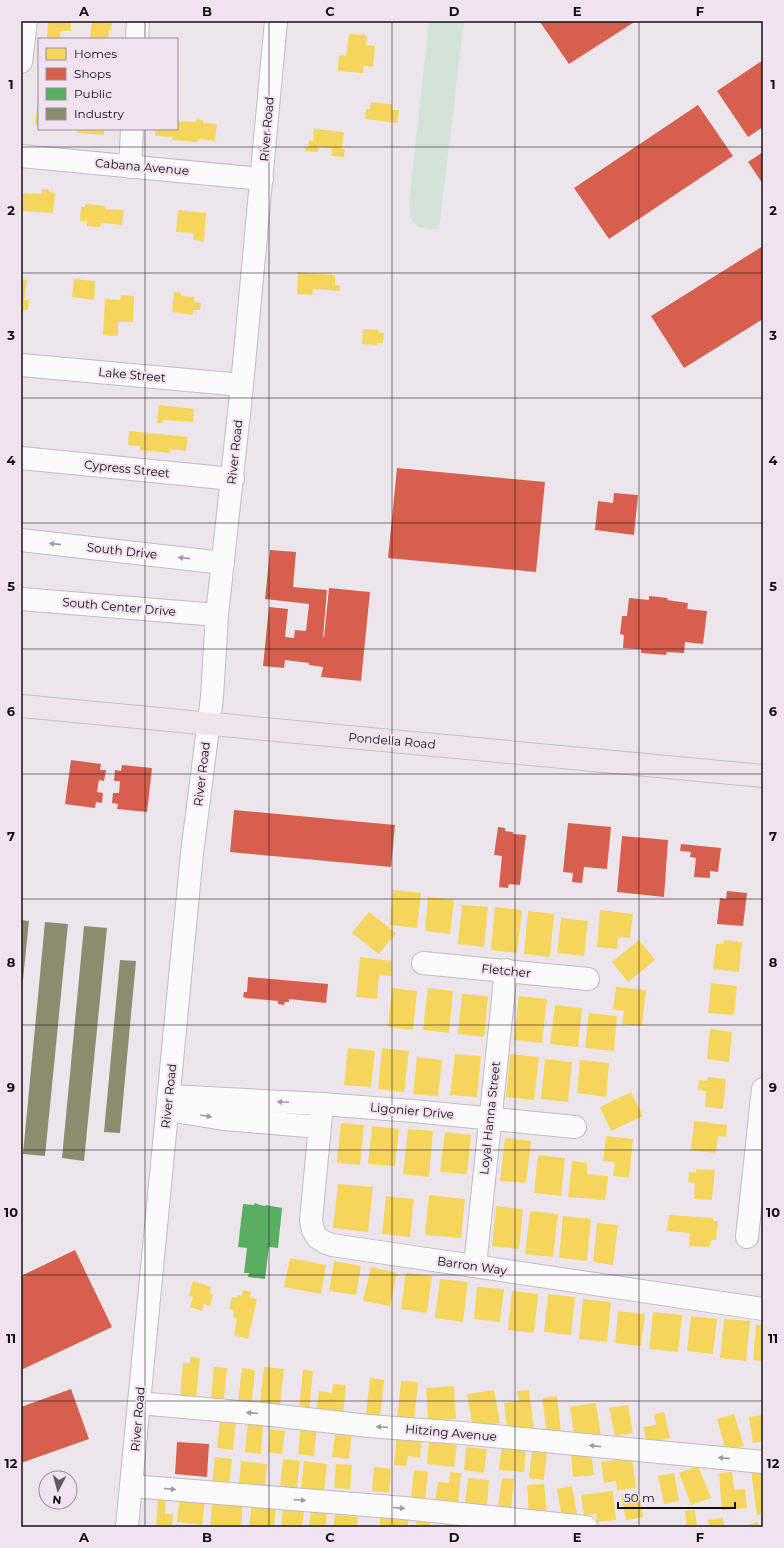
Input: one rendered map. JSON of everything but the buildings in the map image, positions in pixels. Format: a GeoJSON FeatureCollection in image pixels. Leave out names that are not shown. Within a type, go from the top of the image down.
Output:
{"type":"FeatureCollection","features":[{"type":"Feature","properties":{"kind":"main road","name":"Pondella Road"},"geometry":{"type":"LineString","coordinates":[[21,706],[763,776]]}},
{"type":"Feature","properties":{"kind":"street"},"geometry":{"type":"LineString","coordinates":[[21,62],[26,21]]}},
{"type":"Feature","properties":{"kind":"street"},"geometry":{"type":"LineString","coordinates":[[137,38],[138,21]]}},
{"type":"Feature","properties":{"kind":"street","name":"River Road"},"geometry":{"type":"LineString","coordinates":[[126,1527],[192,853],[212,697],[218,615],[233,479],[276,21]]}},
{"type":"Feature","properties":{"kind":"street"},"geometry":{"type":"LineString","coordinates":[[130,167],[132,130]]}},
{"type":"Feature","properties":{"kind":"street","name":"Cabana Avenue"},"geometry":{"type":"LineString","coordinates":[[21,156],[262,179]]}},
{"type":"Feature","properties":{"kind":"street","name":"Lake Street"},"geometry":{"type":"LineString","coordinates":[[21,364],[242,384]]}},
{"type":"Feature","properties":{"kind":"street","name":"Cypress Street"},"geometry":{"type":"LineString","coordinates":[[21,458],[233,479]]}},
{"type":"Feature","properties":{"kind":"street","name":"South Drive"},"geometry":{"type":"LineString","coordinates":[[21,540],[223,563]]}},
{"type":"Feature","properties":{"kind":"street","name":"South Center Drive"},"geometry":{"type":"LineString","coordinates":[[21,599],[218,615]]}},
{"type":"Feature","properties":{"kind":"street","name":"Fletcher"},"geometry":{"type":"LineString","coordinates":[[423,963],[588,979]]}},
{"type":"Feature","properties":{"kind":"street","name":"Loyal Hanna Street"},"geometry":{"type":"LineString","coordinates":[[475,1266],[506,970]]}},
{"type":"Feature","properties":{"kind":"street"},"geometry":{"type":"LineString","coordinates":[[747,1237],[763,1089]]}},
{"type":"Feature","properties":{"kind":"street","name":"Ligonier Drive"},"geometry":{"type":"LineString","coordinates":[[168,1103],[248,1111],[319,1127]]}},
{"type":"Feature","properties":{"kind":"street","name":"Ligonier Drive"},"geometry":{"type":"LineString","coordinates":[[248,1111],[322,1104],[576,1127]]}},
{"type":"Feature","properties":{"kind":"street","name":"Barron Way"},"geometry":{"type":"LineString","coordinates":[[322,1104],[311,1220],[312,1230],[324,1242],[332,1245],[763,1309]]}},
{"type":"Feature","properties":{"kind":"street","name":"Hitzing Avenue"},"geometry":{"type":"LineString","coordinates":[[139,1403],[262,1414],[369,1426],[462,1433],[763,1462]]}},
{"type":"Feature","properties":{"kind":"street"},"geometry":{"type":"LineString","coordinates":[[131,1486],[404,1508],[586,1527]]}},
{"type":"Feature","properties":{"kind":"green space"},"geometry":{"type":"Polygon","coordinates":[[[429,21],[464,21],[439,230],[418,227],[411,219],[409,202],[429,21]]]}}]}
